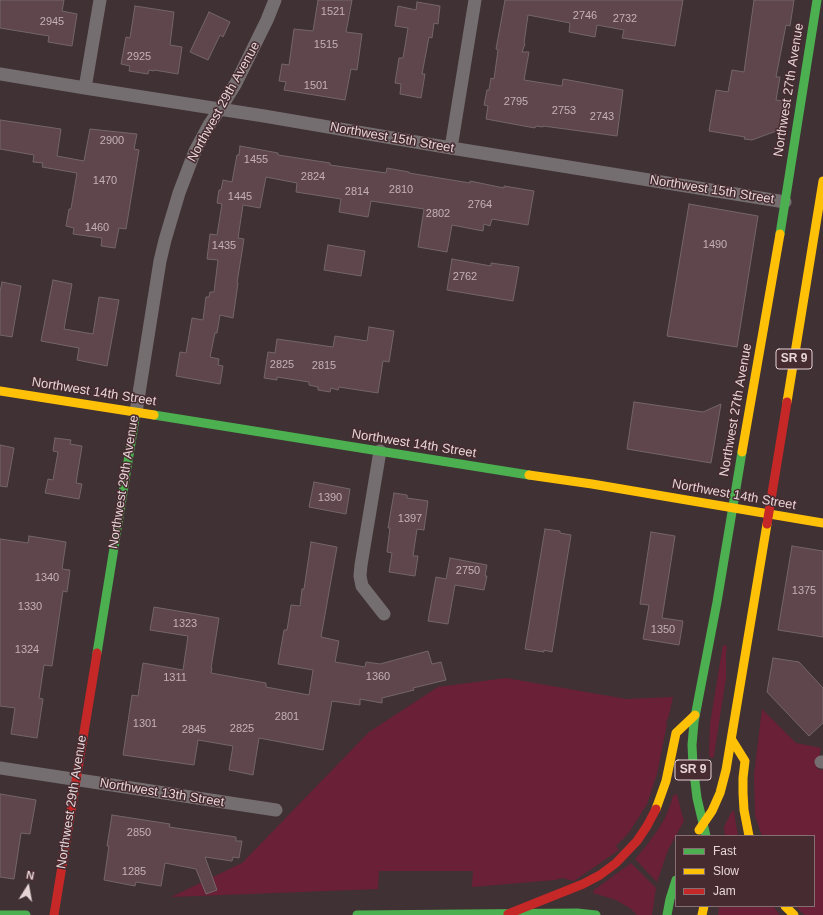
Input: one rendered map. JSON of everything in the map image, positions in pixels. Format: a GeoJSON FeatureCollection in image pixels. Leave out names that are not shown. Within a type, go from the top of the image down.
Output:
{"type":"FeatureCollection","features":[{"type":"Feature","properties":{"kind":"main road","name":"Northwest 27th Avenue"},"geometry":{"type":"LineString","coordinates":[[706,835],[697,798],[693,765],[692,746],[696,715],[717,602],[785,202],[816,0]]}},
{"type":"Feature","properties":{"kind":"main road","name":"SR 9"},"geometry":{"type":"LineString","coordinates":[[697,835],[712,811],[720,793],[732,740],[823,182]]}},
{"type":"Feature","properties":{"kind":"main road","name":"Northwest 14th Street"},"geometry":{"type":"LineString","coordinates":[[0,391],[592,484],[823,523]]}},
{"type":"Feature","properties":{"kind":"main road","name":"Northwest 29th Avenue"},"geometry":{"type":"LineString","coordinates":[[54,915],[136,412]]}},
{"type":"Feature","properties":{"kind":"main road"},"geometry":{"type":"LineString","coordinates":[[508,914],[583,884],[600,875],[626,854],[640,836],[655,812],[666,781],[676,733],[696,715]]}},
{"type":"Feature","properties":{"kind":"main road"},"geometry":{"type":"LineString","coordinates":[[732,740],[745,761],[743,793],[744,810],[749,835]]}},
{"type":"Feature","properties":{"kind":"main road"},"geometry":{"type":"LineString","coordinates":[[667,915],[675,883]]}},
{"type":"Feature","properties":{"kind":"main road"},"geometry":{"type":"LineString","coordinates":[[786,907],[794,915]]}},
{"type":"Feature","properties":{"kind":"main road"},"geometry":{"type":"LineString","coordinates":[[357,915],[577,913],[596,915]]}},
{"type":"Feature","properties":{"kind":"main road"},"geometry":{"type":"LineString","coordinates":[[0,915],[26,915]]}},
{"type":"Feature","properties":{"kind":"street"},"geometry":{"type":"LineString","coordinates":[[85,88],[100,0]]}},
{"type":"Feature","properties":{"kind":"street","name":"Northwest 29th Avenue"},"geometry":{"type":"LineString","coordinates":[[136,412],[157,277],[165,240],[179,193],[195,151],[209,125],[234,86],[267,20],[275,0]]}},
{"type":"Feature","properties":{"kind":"street"},"geometry":{"type":"LineString","coordinates":[[451,148],[475,0]]}},
{"type":"Feature","properties":{"kind":"street","name":"Northwest 15th Street"},"geometry":{"type":"LineString","coordinates":[[0,74],[785,202]]}},
{"type":"Feature","properties":{"kind":"street"},"geometry":{"type":"LineString","coordinates":[[380,451],[360,576],[362,586],[384,614]]}},
{"type":"Feature","properties":{"kind":"street","name":"Northwest 13th Street"},"geometry":{"type":"LineString","coordinates":[[0,768],[276,810]]}},
{"type":"Feature","properties":{"kind":"shaded area"},"geometry":{"type":"Polygon","coordinates":[[[723,645],[727,646],[726,678],[714,757],[712,758],[709,755],[710,724],[723,645]]]}},
{"type":"Feature","properties":{"kind":"shaded area"},"geometry":{"type":"Polygon","coordinates":[[[506,678],[626,699],[673,697],[666,723],[657,774],[647,804],[630,831],[616,846],[619,850],[574,881],[562,878],[555,880],[472,887],[473,871],[379,871],[378,889],[171,897],[242,863],[369,732],[438,687],[506,678]]]}},
{"type":"Feature","properties":{"kind":"shaded area"},"geometry":{"type":"Polygon","coordinates":[[[762,709],[796,743],[821,748],[817,769],[823,770],[823,915],[805,915],[796,907],[815,907],[815,835],[762,835],[755,816],[754,775],[762,709]]]}},
{"type":"Feature","properties":{"kind":"shaded area"},"geometry":{"type":"Polygon","coordinates":[[[676,794],[677,795],[684,821],[668,850],[657,882],[635,859],[657,831],[665,818],[673,796],[676,794]]]}},
{"type":"Feature","properties":{"kind":"shaded area"},"geometry":{"type":"Polygon","coordinates":[[[732,811],[734,811],[738,835],[725,835],[724,827],[732,811]]]}},
{"type":"Feature","properties":{"kind":"shaded area"},"geometry":{"type":"Polygon","coordinates":[[[631,863],[656,888],[652,915],[637,915],[631,909],[616,900],[593,893],[594,890],[631,863]]]}},
{"type":"Feature","properties":{"kind":"shaded area"},"geometry":{"type":"Polygon","coordinates":[[[719,907],[774,907],[780,915],[718,915],[719,907]]]}},
{"type":"Feature","properties":{"kind":"building"},"geometry":{"type":"Polygon","coordinates":[[[0,0],[64,0],[62,11],[77,14],[72,46],[48,42],[49,36],[0,28],[0,0]]]}},
{"type":"Feature","properties":{"kind":"building"},"geometry":{"type":"Polygon","coordinates":[[[318,0],[352,0],[346,32],[362,34],[357,70],[351,69],[345,100],[284,90],[286,82],[279,81],[282,64],[289,65],[294,29],[313,31],[318,0]]]}},
{"type":"Feature","properties":{"kind":"building"},"geometry":{"type":"Polygon","coordinates":[[[505,0],[683,0],[675,46],[622,38],[624,30],[597,25],[595,37],[569,32],[570,23],[528,15],[525,44],[522,52],[529,52],[524,80],[562,86],[563,79],[623,90],[617,136],[543,126],[536,126],[535,128],[486,119],[488,106],[484,105],[491,78],[494,79],[498,50],[496,49],[505,0]]]}},
{"type":"Feature","properties":{"kind":"building"},"geometry":{"type":"Polygon","coordinates":[[[754,0],[794,0],[790,26],[786,25],[776,77],[780,77],[776,100],[784,101],[779,130],[752,140],[744,139],[745,137],[709,131],[716,90],[728,92],[732,70],[744,72],[754,0]]]}},
{"type":"Feature","properties":{"kind":"building"},"geometry":{"type":"Polygon","coordinates":[[[417,2],[440,6],[438,24],[434,23],[432,38],[429,37],[422,74],[425,74],[421,98],[400,94],[401,84],[395,83],[399,58],[403,58],[408,28],[395,26],[398,6],[416,10],[417,2]]]}},
{"type":"Feature","properties":{"kind":"building"},"geometry":{"type":"Polygon","coordinates":[[[135,6],[174,12],[170,45],[182,47],[178,74],[154,70],[149,70],[148,74],[129,71],[130,66],[121,64],[126,37],[130,38],[135,6]]]}},
{"type":"Feature","properties":{"kind":"building"},"geometry":{"type":"Polygon","coordinates":[[[209,12],[230,22],[223,37],[220,35],[208,60],[190,52],[209,12]]]}},
{"type":"Feature","properties":{"kind":"building"},"geometry":{"type":"Polygon","coordinates":[[[0,120],[61,129],[57,156],[84,161],[90,129],[137,134],[134,149],[139,150],[126,229],[119,228],[115,248],[101,246],[102,238],[73,234],[74,228],[66,226],[69,209],[71,209],[77,173],[42,167],[43,163],[33,162],[34,155],[0,149],[0,120]]]}},
{"type":"Feature","properties":{"kind":"building"},"geometry":{"type":"Polygon","coordinates":[[[240,146],[278,153],[278,155],[330,163],[330,165],[386,173],[387,168],[470,183],[470,181],[504,188],[504,186],[534,191],[528,225],[492,219],[490,226],[484,224],[483,231],[452,225],[447,252],[418,247],[424,209],[371,201],[368,217],[339,212],[341,199],[296,192],[297,183],[266,177],[260,208],[243,205],[238,238],[244,239],[233,318],[220,315],[217,333],[215,333],[210,357],[219,359],[218,365],[223,366],[220,384],[176,376],[180,352],[186,353],[192,318],[203,320],[206,297],[209,297],[210,292],[214,292],[218,260],[207,259],[210,234],[217,235],[222,204],[217,203],[219,190],[221,190],[223,180],[232,182],[240,146]]]}},
{"type":"Feature","properties":{"kind":"building"},"geometry":{"type":"Polygon","coordinates":[[[689,204],[758,216],[737,347],[667,336],[689,204]]]}},
{"type":"Feature","properties":{"kind":"building"},"geometry":{"type":"Polygon","coordinates":[[[328,245],[365,251],[361,276],[324,270],[328,245]]]}},
{"type":"Feature","properties":{"kind":"building"},"geometry":{"type":"Polygon","coordinates":[[[452,259],[491,266],[491,263],[519,267],[513,301],[447,290],[452,259]]]}},
{"type":"Feature","properties":{"kind":"building"},"geometry":{"type":"Polygon","coordinates":[[[53,280],[72,284],[64,329],[93,334],[99,297],[119,300],[107,366],[77,360],[79,348],[41,341],[53,280]]]}},
{"type":"Feature","properties":{"kind":"building"},"geometry":{"type":"Polygon","coordinates":[[[2,282],[21,286],[12,337],[0,335],[0,292],[2,282]]]}},
{"type":"Feature","properties":{"kind":"building"},"geometry":{"type":"Polygon","coordinates":[[[369,327],[394,331],[389,362],[383,361],[378,393],[339,387],[338,390],[331,388],[330,392],[318,390],[318,387],[309,385],[309,382],[277,377],[277,380],[264,378],[268,352],[275,353],[277,339],[333,347],[335,336],[367,341],[369,327]]]}},
{"type":"Feature","properties":{"kind":"building"},"geometry":{"type":"Polygon","coordinates":[[[634,402],[703,412],[721,404],[711,463],[627,449],[634,402]]]}},
{"type":"Feature","properties":{"kind":"building"},"geometry":{"type":"Polygon","coordinates":[[[55,438],[71,440],[70,444],[82,446],[76,483],[82,484],[79,499],[45,493],[48,479],[53,480],[58,452],[53,451],[55,438]]]}},
{"type":"Feature","properties":{"kind":"building"},"geometry":{"type":"Polygon","coordinates":[[[0,445],[14,448],[7,487],[0,486],[0,445]]]}},
{"type":"Feature","properties":{"kind":"building"},"geometry":{"type":"Polygon","coordinates":[[[314,482],[350,489],[346,514],[309,507],[314,482]]]}},
{"type":"Feature","properties":{"kind":"building"},"geometry":{"type":"Polygon","coordinates":[[[394,493],[407,495],[407,498],[428,501],[424,530],[417,529],[413,556],[418,556],[415,576],[389,572],[392,553],[387,552],[390,528],[388,528],[394,493]]]}},
{"type":"Feature","properties":{"kind":"building"},"geometry":{"type":"Polygon","coordinates":[[[545,529],[560,531],[560,533],[571,535],[552,652],[525,649],[545,529]]]}},
{"type":"Feature","properties":{"kind":"building"},"geometry":{"type":"Polygon","coordinates":[[[651,532],[675,536],[662,618],[683,621],[679,645],[643,639],[649,605],[640,604],[651,532]]]}},
{"type":"Feature","properties":{"kind":"building"},"geometry":{"type":"Polygon","coordinates":[[[29,536],[66,542],[62,569],[70,570],[67,592],[63,591],[52,666],[44,665],[39,698],[43,699],[37,738],[11,734],[15,708],[0,706],[0,539],[28,543],[29,536]]]}},
{"type":"Feature","properties":{"kind":"building"},"geometry":{"type":"Polygon","coordinates":[[[311,542],[337,547],[321,637],[339,641],[335,662],[365,667],[366,662],[380,664],[428,651],[432,664],[441,662],[446,680],[413,688],[414,690],[382,698],[382,703],[360,699],[360,705],[332,701],[323,750],[259,738],[253,775],[229,770],[233,746],[198,740],[194,765],[123,755],[132,695],[138,696],[143,663],[183,670],[188,636],[150,630],[154,607],[219,618],[211,673],[266,683],[266,687],[309,695],[313,670],[278,664],[284,630],[287,630],[291,605],[300,606],[311,542]]]}},
{"type":"Feature","properties":{"kind":"building"},"geometry":{"type":"Polygon","coordinates":[[[792,546],[823,551],[823,637],[778,630],[792,546]]]}},
{"type":"Feature","properties":{"kind":"building"},"geometry":{"type":"Polygon","coordinates":[[[450,558],[487,565],[485,576],[487,576],[484,590],[455,585],[448,624],[428,621],[436,577],[446,579],[450,558]]]}},
{"type":"Feature","properties":{"kind":"building"},"geometry":{"type":"Polygon","coordinates":[[[773,658],[799,662],[823,688],[823,723],[809,736],[767,692],[773,658]]]}},
{"type":"Feature","properties":{"kind":"building"},"geometry":{"type":"Polygon","coordinates":[[[0,794],[36,800],[30,834],[21,833],[14,879],[0,877],[0,794]]]}},
{"type":"Feature","properties":{"kind":"building"},"geometry":{"type":"Polygon","coordinates":[[[112,815],[170,824],[169,827],[236,837],[236,841],[242,841],[239,858],[233,857],[232,861],[205,857],[217,890],[206,894],[196,869],[165,863],[161,886],[136,882],[135,886],[104,880],[112,815]]]}},
{"type":"Feature","properties":{"kind":"traffic: fast"},"geometry":{"type":"LineString","coordinates":[[780,234],[817,0]]}},
{"type":"Feature","properties":{"kind":"traffic: fast"},"geometry":{"type":"LineString","coordinates":[[97,653],[136,412]]}},
{"type":"Feature","properties":{"kind":"traffic: fast"},"geometry":{"type":"LineString","coordinates":[[154,415],[529,475]]}},
{"type":"Feature","properties":{"kind":"traffic: fast"},"geometry":{"type":"LineString","coordinates":[[706,835],[697,798],[693,765],[692,745],[694,722],[717,602],[742,452]]}},
{"type":"Feature","properties":{"kind":"traffic: fast"},"geometry":{"type":"LineString","coordinates":[[667,915],[675,883]]}},
{"type":"Feature","properties":{"kind":"traffic: fast"},"geometry":{"type":"LineString","coordinates":[[357,915],[577,913],[596,915]]}},
{"type":"Feature","properties":{"kind":"traffic: fast"},"geometry":{"type":"LineString","coordinates":[[0,915],[26,915]]}},
{"type":"Feature","properties":{"kind":"traffic: slow"},"geometry":{"type":"LineString","coordinates":[[787,402],[823,181]]}},
{"type":"Feature","properties":{"kind":"traffic: slow"},"geometry":{"type":"LineString","coordinates":[[742,452],[780,234]]}},
{"type":"Feature","properties":{"kind":"traffic: slow"},"geometry":{"type":"LineString","coordinates":[[0,391],[154,415]]}},
{"type":"Feature","properties":{"kind":"traffic: slow"},"geometry":{"type":"LineString","coordinates":[[529,475],[592,484],[823,523]]}},
{"type":"Feature","properties":{"kind":"traffic: slow"},"geometry":{"type":"LineString","coordinates":[[699,830],[712,811],[720,793],[726,770],[767,524]]}},
{"type":"Feature","properties":{"kind":"traffic: slow"},"geometry":{"type":"LineString","coordinates":[[656,809],[666,781],[676,733],[695,715]]}},
{"type":"Feature","properties":{"kind":"traffic: slow"},"geometry":{"type":"LineString","coordinates":[[732,740],[745,761],[743,793],[744,810],[749,835]]}},
{"type":"Feature","properties":{"kind":"traffic: slow"},"geometry":{"type":"LineString","coordinates":[[702,915],[704,907]]}},
{"type":"Feature","properties":{"kind":"traffic: slow"},"geometry":{"type":"LineString","coordinates":[[786,907],[794,915]]}},
{"type":"Feature","properties":{"kind":"traffic: jam"},"geometry":{"type":"LineString","coordinates":[[767,524],[787,402]]}},
{"type":"Feature","properties":{"kind":"traffic: jam"},"geometry":{"type":"LineString","coordinates":[[54,915],[97,653]]}},
{"type":"Feature","properties":{"kind":"traffic: jam"},"geometry":{"type":"LineString","coordinates":[[508,914],[583,884],[600,875],[616,863],[637,841],[656,809]]}}]}
